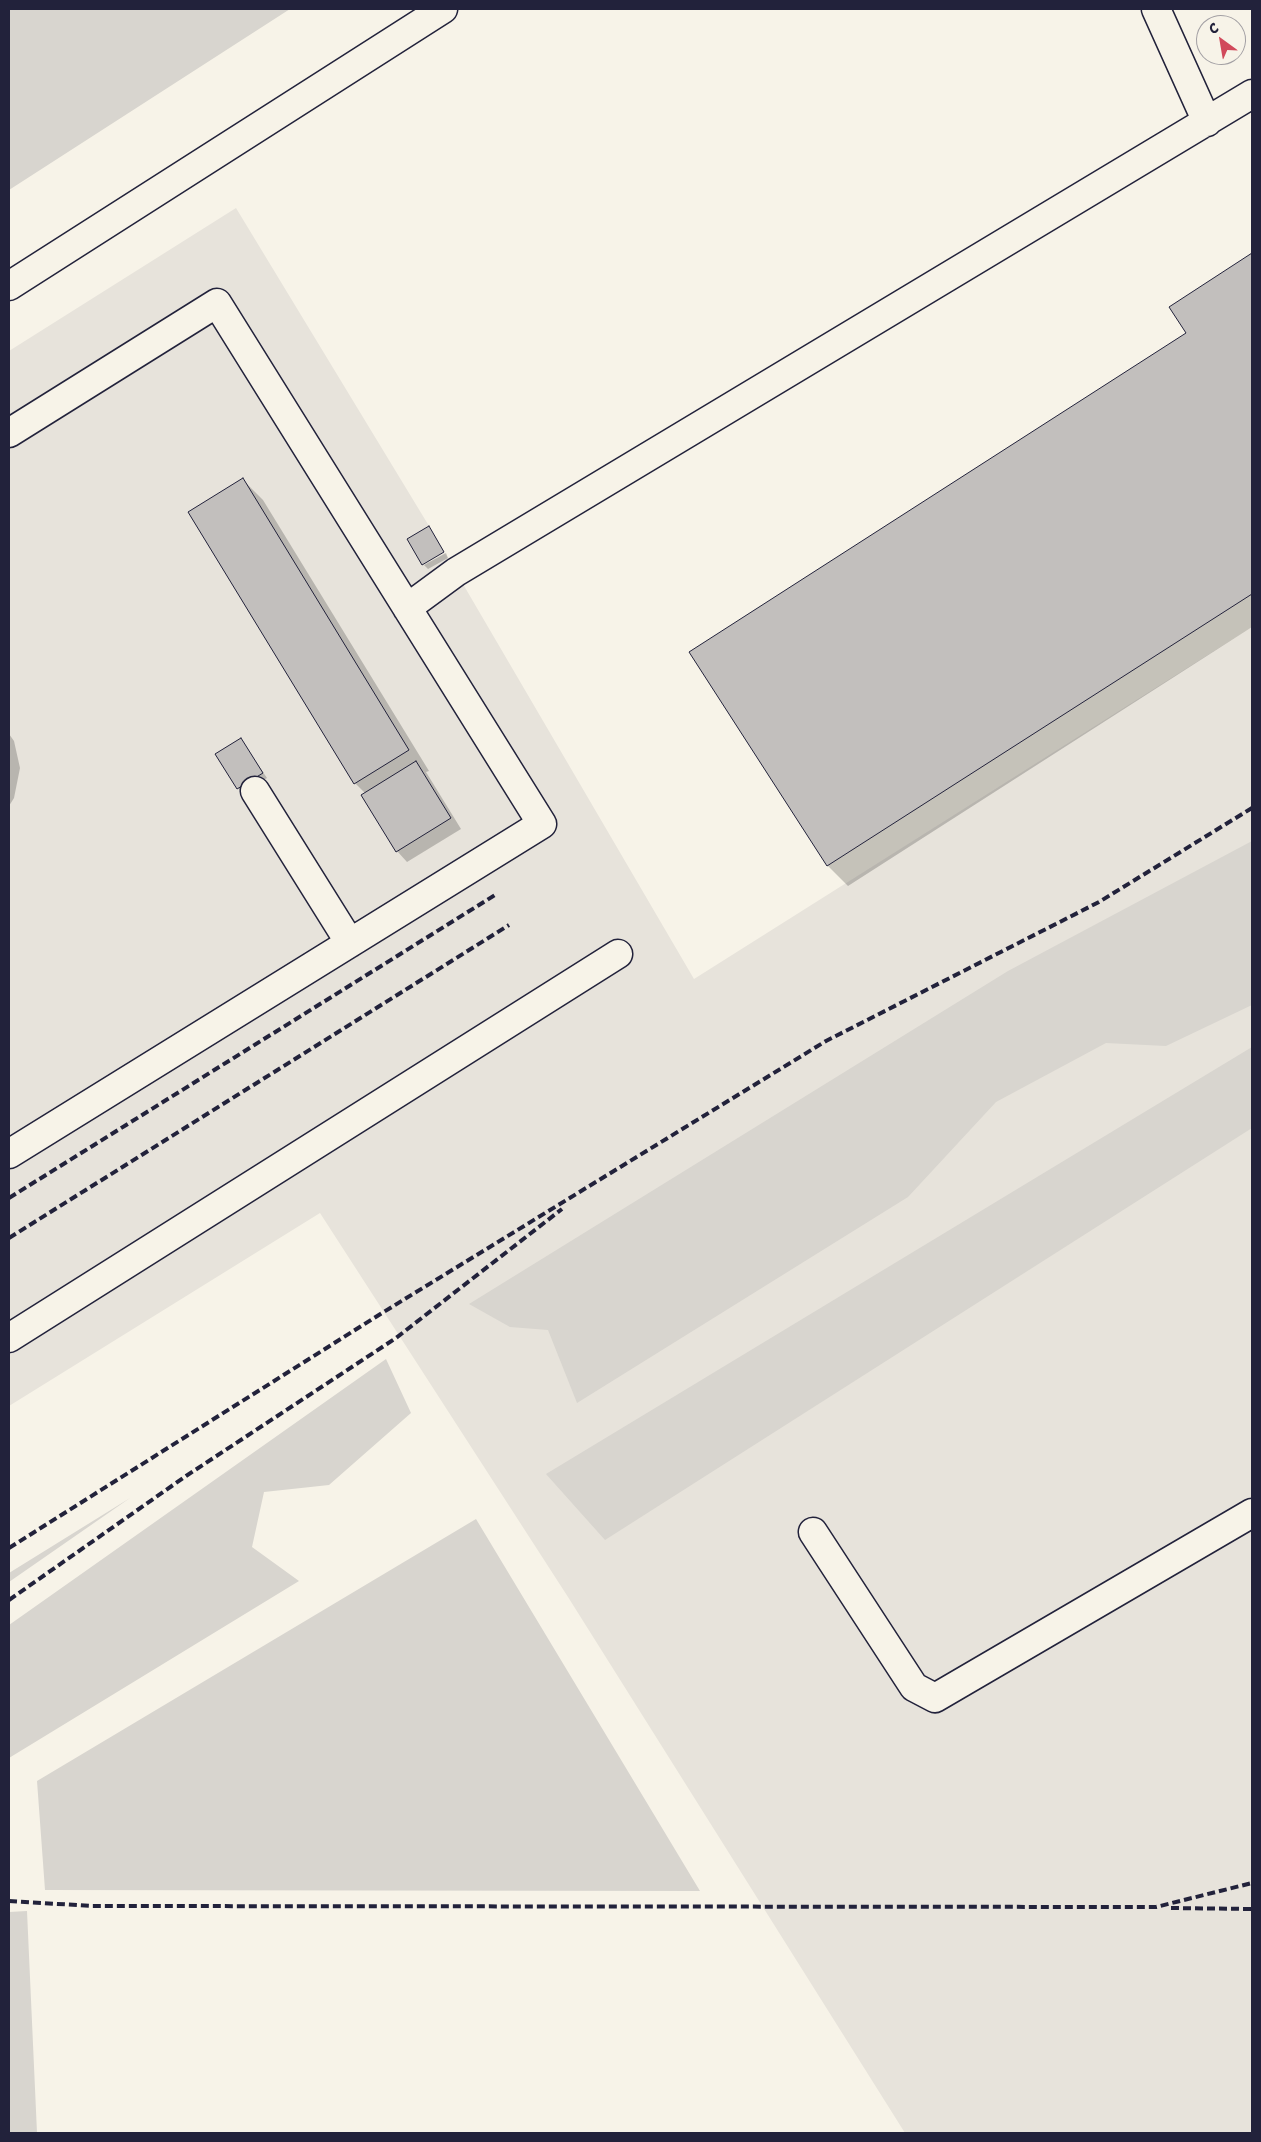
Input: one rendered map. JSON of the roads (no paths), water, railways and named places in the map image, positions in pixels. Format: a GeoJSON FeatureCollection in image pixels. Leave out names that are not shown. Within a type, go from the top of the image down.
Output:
{"type":"FeatureCollection","features":[{"type":"Feature","properties":{"kind":"street"},"geometry":{"type":"LineString","coordinates":[[9,286],[443,9]]}},
{"type":"Feature","properties":{"kind":"street"},"geometry":{"type":"LineString","coordinates":[[1156,9],[1207,122]]}},
{"type":"Feature","properties":{"kind":"street"},"geometry":{"type":"LineString","coordinates":[[407,608],[456,572],[1252,94]]}},
{"type":"Feature","properties":{"kind":"street"},"geometry":{"type":"LineString","coordinates":[[9,434],[217,303],[542,824],[9,1154]]}},
{"type":"Feature","properties":{"kind":"street"},"geometry":{"type":"LineString","coordinates":[[255,791],[350,943]]}},
{"type":"Feature","properties":{"kind":"street"},"geometry":{"type":"LineString","coordinates":[[9,1338],[618,954]]}},
{"type":"Feature","properties":{"kind":"street"},"geometry":{"type":"LineString","coordinates":[[813,1532],[914,1687],[935,1698],[1252,1512]]}},
{"type":"Feature","properties":{"kind":"railway"},"geometry":{"type":"LineString","coordinates":[[9,1548],[382,1313],[826,1041],[1099,902],[1252,808]]}},
{"type":"Feature","properties":{"kind":"railway"},"geometry":{"type":"LineString","coordinates":[[9,1198],[495,895]]}},
{"type":"Feature","properties":{"kind":"railway"},"geometry":{"type":"LineString","coordinates":[[9,1238],[509,925]]}},
{"type":"Feature","properties":{"kind":"railway"},"geometry":{"type":"LineString","coordinates":[[9,1600],[186,1476],[396,1338],[562,1209]]}},
{"type":"Feature","properties":{"kind":"railway"},"geometry":{"type":"LineString","coordinates":[[9,1901],[92,1906],[1156,1907],[1252,1883]]}},
{"type":"Feature","properties":{"kind":"railway"},"geometry":{"type":"LineString","coordinates":[[1171,1908],[1252,1909]]}}]}
